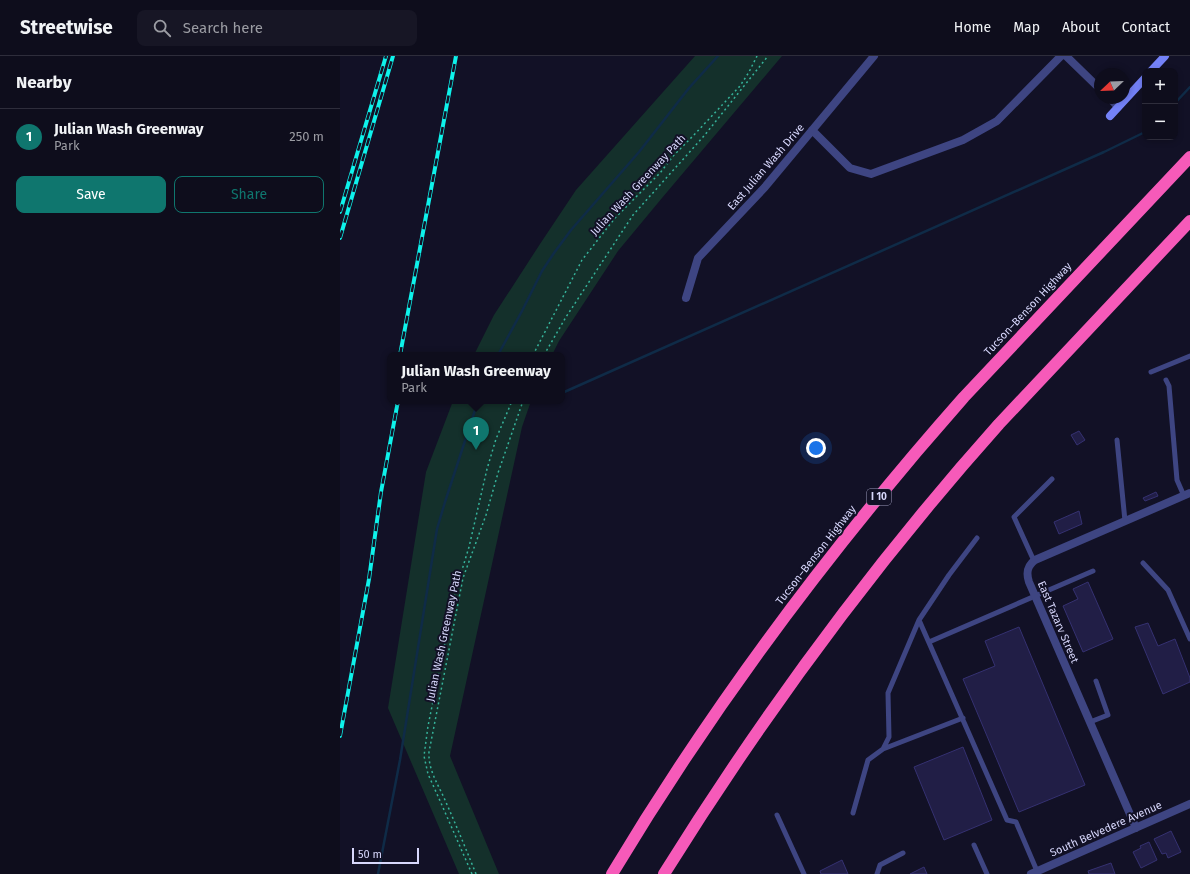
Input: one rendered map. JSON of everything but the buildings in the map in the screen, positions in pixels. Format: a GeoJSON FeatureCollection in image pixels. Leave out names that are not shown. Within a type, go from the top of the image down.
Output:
{"type":"FeatureCollection","features":[{"type":"Feature","properties":{"kind":"highway","name":"Tucson–Benson Highway"},"geometry":{"type":"LineString","coordinates":[[612,874],[672,778],[732,690],[791,609],[859,521],[964,396],[1190,157]]}},
{"type":"Feature","properties":{"kind":"highway"},"geometry":{"type":"LineString","coordinates":[[664,874],[742,754],[788,688],[845,609],[886,558],[999,424],[1190,221]]}},
{"type":"Feature","properties":{"kind":"street","name":"East Julian Wash Drive"},"geometry":{"type":"LineString","coordinates":[[686,298],[698,258],[765,187],[874,56]]}},
{"type":"Feature","properties":{"kind":"street"},"geometry":{"type":"LineString","coordinates":[[812,130],[850,168],[871,174],[962,140],[997,121],[1061,56]]}},
{"type":"Feature","properties":{"kind":"street"},"geometry":{"type":"LineString","coordinates":[[1066,56],[1094,83]]}},
{"type":"Feature","properties":{"kind":"street"},"geometry":{"type":"LineString","coordinates":[[1155,68],[1165,56]]}},
{"type":"Feature","properties":{"kind":"street"},"geometry":{"type":"LineString","coordinates":[[1110,116],[1142,81]]}},
{"type":"Feature","properties":{"kind":"street"},"geometry":{"type":"LineString","coordinates":[[1115,104],[1118,107]]}},
{"type":"Feature","properties":{"kind":"street"},"geometry":{"type":"LineString","coordinates":[[1034,561],[1187,494]]}},
{"type":"Feature","properties":{"kind":"street","name":"East Tazarv Street"},"geometry":{"type":"LineString","coordinates":[[1034,561],[1028,567],[1027,572],[1029,582],[1136,828]]}},
{"type":"Feature","properties":{"kind":"street","name":"South Belvedere Avenue"},"geometry":{"type":"LineString","coordinates":[[1034,873],[1190,804]]}},
{"type":"Feature","properties":{"kind":"lane"},"geometry":{"type":"LineString","coordinates":[[1151,372],[1190,356]]}},
{"type":"Feature","properties":{"kind":"lane"},"geometry":{"type":"LineString","coordinates":[[1166,380],[1169,386],[1177,480],[1187,494]]}},
{"type":"Feature","properties":{"kind":"lane"},"geometry":{"type":"LineString","coordinates":[[1117,440],[1125,521]]}},
{"type":"Feature","properties":{"kind":"lane"},"geometry":{"type":"LineString","coordinates":[[1034,561],[1014,517],[1052,479]]}},
{"type":"Feature","properties":{"kind":"lane"},"geometry":{"type":"LineString","coordinates":[[883,749],[889,737],[888,693],[919,620],[949,575],[977,538]]}},
{"type":"Feature","properties":{"kind":"lane"},"geometry":{"type":"LineString","coordinates":[[1143,563],[1168,590],[1190,639]]}},
{"type":"Feature","properties":{"kind":"lane"},"geometry":{"type":"LineString","coordinates":[[929,642],[1093,571]]}},
{"type":"Feature","properties":{"kind":"lane"},"geometry":{"type":"LineString","coordinates":[[919,620],[1007,820],[1016,822],[1034,873]]}},
{"type":"Feature","properties":{"kind":"lane"},"geometry":{"type":"LineString","coordinates":[[1090,722],[1108,715],[1096,681]]}},
{"type":"Feature","properties":{"kind":"lane"},"geometry":{"type":"LineString","coordinates":[[853,813],[868,760],[883,749],[963,718]]}},
{"type":"Feature","properties":{"kind":"lane"},"geometry":{"type":"LineString","coordinates":[[777,815],[804,874]]}},
{"type":"Feature","properties":{"kind":"lane"},"geometry":{"type":"LineString","coordinates":[[974,845],[987,874]]}},
{"type":"Feature","properties":{"kind":"lane"},"geometry":{"type":"LineString","coordinates":[[877,874],[880,865],[903,852]]}},
{"type":"Feature","properties":{"kind":"path","name":"Julian Wash Greenway Path"},"geometry":{"type":"LineString","coordinates":[[535,352],[582,260],[615,218],[660,173],[674,155],[740,86],[757,56]]}},
{"type":"Feature","properties":{"kind":"path","name":"Julian Wash Greenway Path"},"geometry":{"type":"LineString","coordinates":[[546,352],[566,317],[633,215],[704,136],[768,56]]}},
{"type":"Feature","properties":{"kind":"path","name":"Julian Wash Greenway Path"},"geometry":{"type":"LineString","coordinates":[[472,874],[428,774],[424,756],[428,726],[455,593],[469,547],[487,468],[496,439],[511,404]]}},
{"type":"Feature","properties":{"kind":"path","name":"Julian Wash Greenway Path"},"geometry":{"type":"LineString","coordinates":[[476,874],[434,776],[429,758],[429,752],[463,578],[486,515],[498,473],[522,404]]}},
{"type":"Feature","properties":{"kind":"green space"},"geometry":{"type":"Polygon","coordinates":[[[695,56],[782,56],[618,251],[559,341],[554,352],[476,352],[494,315],[576,190],[695,56]]]}},
{"type":"Feature","properties":{"kind":"green space"},"geometry":{"type":"Polygon","coordinates":[[[452,404],[530,404],[522,427],[450,756],[499,874],[459,874],[388,708],[426,472],[452,404]]]}},
{"type":"Feature","properties":{"kind":"waterway"},"geometry":{"type":"LineString","coordinates":[[500,352],[542,271],[554,253],[571,230],[639,152],[689,88],[718,56]]}},
{"type":"Feature","properties":{"kind":"waterway"},"geometry":{"type":"LineString","coordinates":[[1178,100],[1190,87]]}},
{"type":"Feature","properties":{"kind":"waterway"},"geometry":{"type":"LineString","coordinates":[[565,392],[1104,152],[1142,133]]}},
{"type":"Feature","properties":{"kind":"waterway"},"geometry":{"type":"LineString","coordinates":[[378,874],[400,760],[437,529],[477,404]]}},
{"type":"Feature","properties":{"kind":"railway"},"geometry":{"type":"LineString","coordinates":[[340,212],[386,56]]}},
{"type":"Feature","properties":{"kind":"railway"},"geometry":{"type":"LineString","coordinates":[[340,238],[393,56]]}},
{"type":"Feature","properties":{"kind":"railway"},"geometry":{"type":"LineString","coordinates":[[401,352],[456,56]]}},
{"type":"Feature","properties":{"kind":"railway"},"geometry":{"type":"LineString","coordinates":[[340,736],[369,579],[381,492],[397,404]]}},
{"type":"Feature","properties":{"kind":"place","name":"Julian Wash Greenway"},"geometry":{"type":"Point","coordinates":[476,450]}}]}
